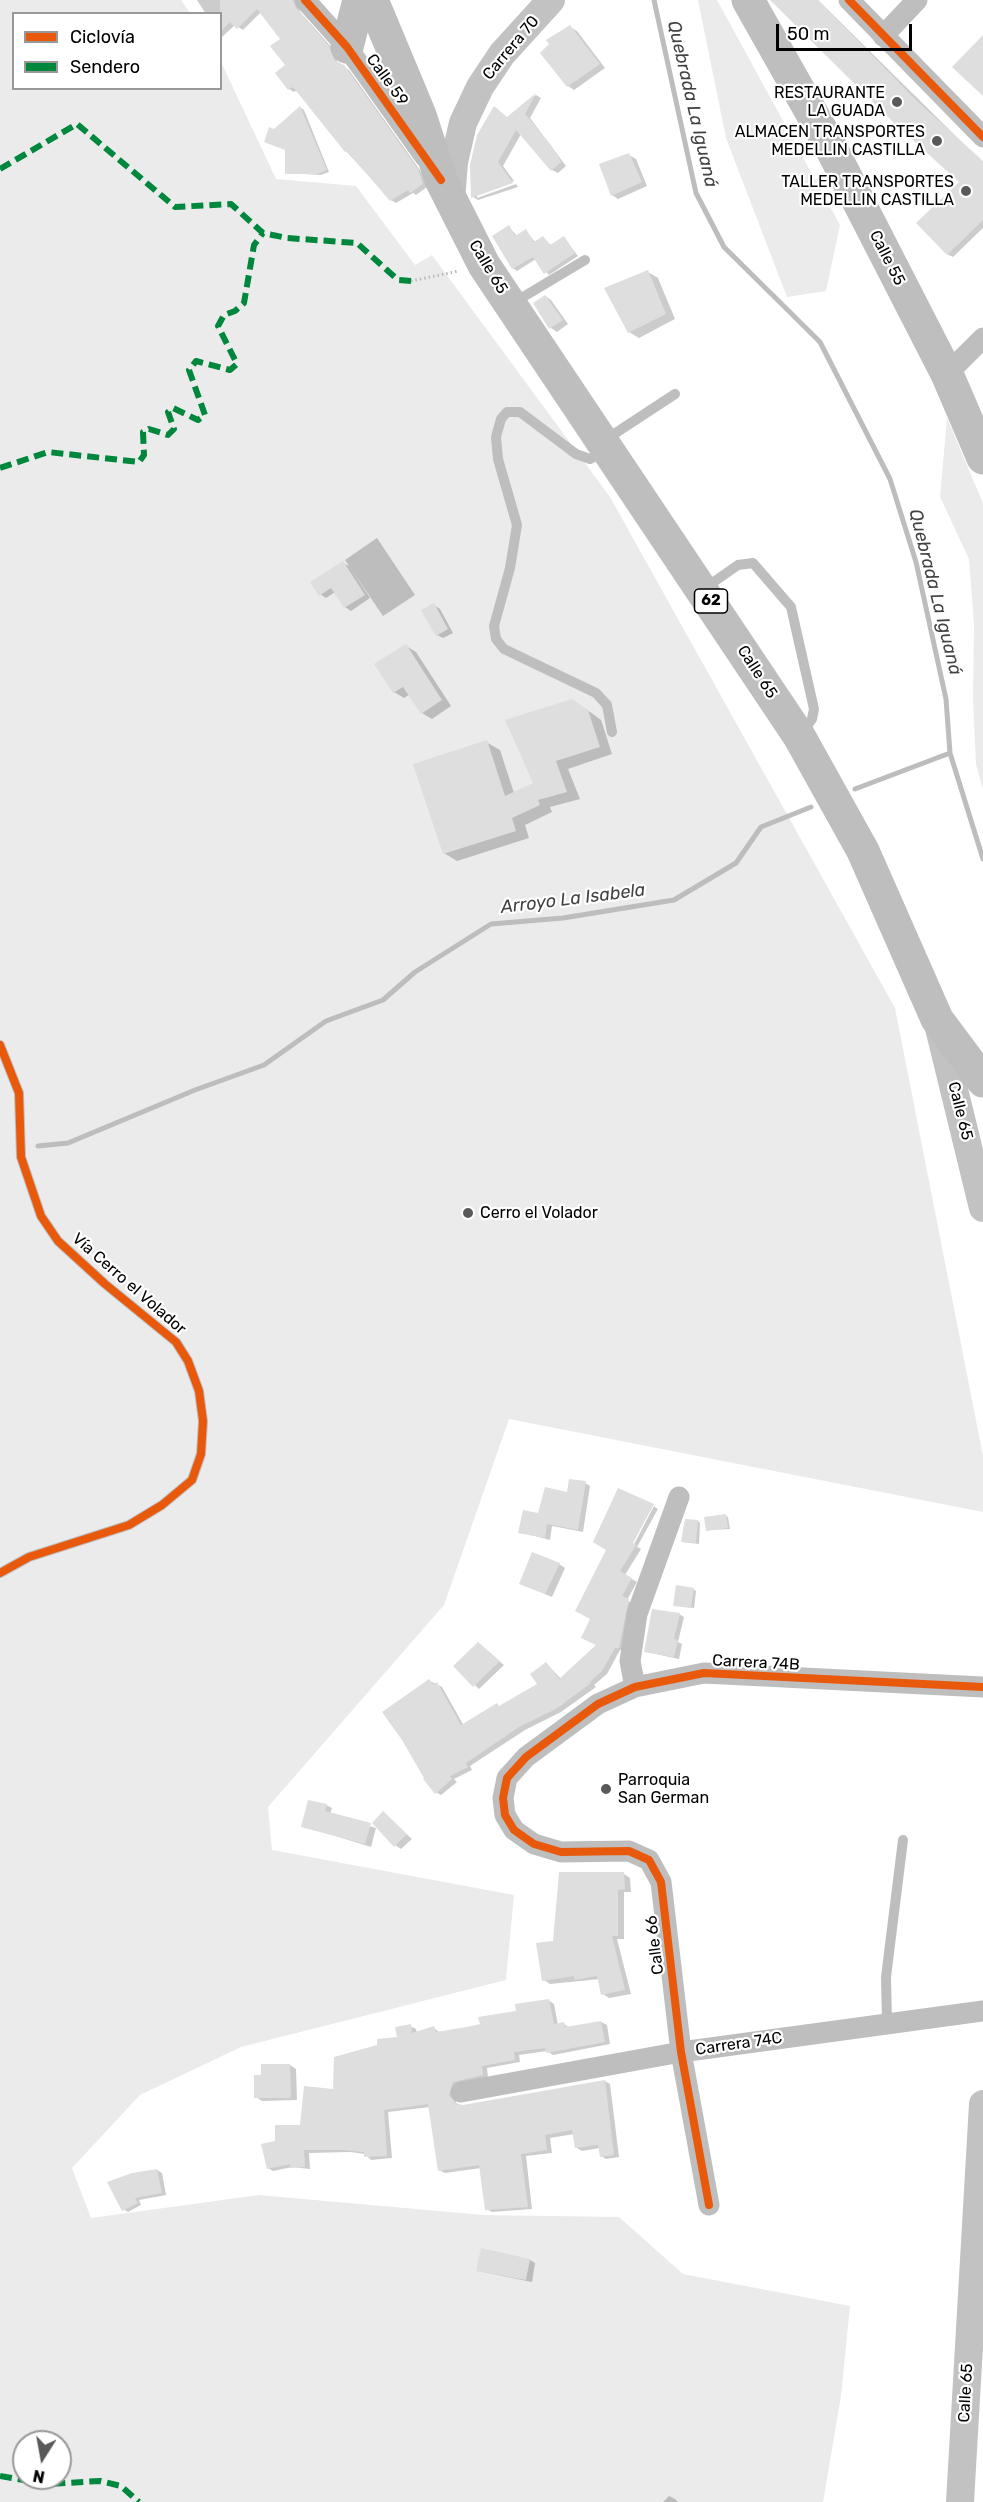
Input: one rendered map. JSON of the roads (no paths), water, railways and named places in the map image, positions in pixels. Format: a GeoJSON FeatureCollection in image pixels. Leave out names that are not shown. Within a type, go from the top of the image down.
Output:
{"type":"FeatureCollection","features":[{"type":"Feature","properties":{"kind":"highway"},"geometry":{"type":"LineString","coordinates":[[347,47],[359,0]]}},
{"type":"Feature","properties":{"kind":"highway","name":"62"},"geometry":{"type":"LineString","coordinates":[[372,0],[420,116],[446,190]]}},
{"type":"Feature","properties":{"kind":"highway","name":"Calle 55"},"geometry":{"type":"LineString","coordinates":[[748,0],[828,142],[947,374],[983,458]]}},
{"type":"Feature","properties":{"kind":"highway","name":"Calle 65"},"geometry":{"type":"LineString","coordinates":[[446,190],[484,265],[607,445],[799,736],[863,851],[937,1019]]}},
{"type":"Feature","properties":{"kind":"highway","name":"62"},"geometry":{"type":"LineString","coordinates":[[937,1019],[983,1081]]}},
{"type":"Feature","properties":{"kind":"main road","name":"Carrera 70"},"geometry":{"type":"LineString","coordinates":[[446,190],[463,123],[480,87],[502,54],[531,25],[551,0]]}},
{"type":"Feature","properties":{"kind":"main road","name":"Calle 65"},"geometry":{"type":"LineString","coordinates":[[937,1019],[983,1208]]}},
{"type":"Feature","properties":{"kind":"main road","name":"Calle 65"},"geometry":{"type":"LineString","coordinates":[[960,2502],[978,2284],[983,2104]]}},
{"type":"Feature","properties":{"kind":"street","name":"Calle 59"},"geometry":{"type":"LineString","coordinates":[[305,0],[347,47],[446,190]]}},
{"type":"Feature","properties":{"kind":"street"},"geometry":{"type":"LineString","coordinates":[[849,0],[983,137]]}},
{"type":"Feature","properties":{"kind":"street"},"geometry":{"type":"LineString","coordinates":[[883,36],[917,0]]}},
{"type":"Feature","properties":{"kind":"street"},"geometry":{"type":"LineString","coordinates":[[947,374],[983,338]]}},
{"type":"Feature","properties":{"kind":"street"},"geometry":{"type":"LineString","coordinates":[[635,1687],[630,1661],[637,1614],[679,1497]]}},
{"type":"Feature","properties":{"kind":"street","name":"Carrera 74B"},"geometry":{"type":"LineString","coordinates":[[503,1798],[507,1778],[526,1757],[598,1704],[635,1687],[704,1674],[983,1687]]}},
{"type":"Feature","properties":{"kind":"street","name":"Calle 66"},"geometry":{"type":"LineString","coordinates":[[503,1798],[505,1815],[514,1830],[534,1844],[561,1852],[629,1851],[649,1860],[661,1881],[681,2052],[709,2205]]}},
{"type":"Feature","properties":{"kind":"street","name":"Carrera 74C"},"geometry":{"type":"LineString","coordinates":[[461,2092],[681,2052],[983,2011]]}},
{"type":"Feature","properties":{"kind":"lane"},"geometry":{"type":"LineString","coordinates":[[511,304],[585,260]]}},
{"type":"Feature","properties":{"kind":"lane"},"geometry":{"type":"LineString","coordinates":[[612,732],[607,705],[596,693],[504,650],[496,639],[494,626],[510,568],[517,525],[498,459],[496,436],[501,419],[507,412],[520,412],[533,420],[556,442],[590,459],[675,394]]}},
{"type":"Feature","properties":{"kind":"lane"},"geometry":{"type":"LineString","coordinates":[[703,589],[738,565],[753,562],[791,607],[814,709],[812,719],[799,736]]}},
{"type":"Feature","properties":{"kind":"lane","name":"Vía Cerro el Volador"},"geometry":{"type":"LineString","coordinates":[[0,1045],[19,1093],[21,1157],[41,1216],[58,1241],[97,1277],[176,1342],[188,1361],[199,1391],[203,1421],[201,1454],[192,1480],[162,1505],[129,1525],[30,1557],[0,1573]]}},
{"type":"Feature","properties":{"kind":"lane"},"geometry":{"type":"LineString","coordinates":[[887,2024],[886,1977],[903,1840]]}},
{"type":"Feature","properties":{"kind":"waterway","name":"Quebrada La Iguaná"},"geometry":{"type":"LineString","coordinates":[[654,0],[696,193],[724,247],[820,342],[890,479],[916,562],[946,699],[950,753],[983,859]]}},
{"type":"Feature","properties":{"kind":"waterway","name":"Arroyo La Isabela"},"geometry":{"type":"LineString","coordinates":[[855,789],[950,753]]}},
{"type":"Feature","properties":{"kind":"waterway","name":"Arroyo La Isabela"},"geometry":{"type":"LineString","coordinates":[[38,1146],[68,1143],[195,1090],[264,1065],[326,1021],[383,1000],[415,972],[491,924],[563,918],[674,900],[736,863],[761,827],[811,807]]}},
{"type":"Feature","properties":{"kind":"place","name":"RESTAURANTE LA GUADA"},"geometry":{"type":"Point","coordinates":[897,102]}},
{"type":"Feature","properties":{"kind":"place","name":"ALMACEN TRANSPORTES MEDELLIN CASTILLA"},"geometry":{"type":"Point","coordinates":[937,141]}},
{"type":"Feature","properties":{"kind":"place","name":"TALLER TRANSPORTES MEDELLIN CASTILLA"},"geometry":{"type":"Point","coordinates":[966,191]}},
{"type":"Feature","properties":{"kind":"place","name":"Cerro el Volador"},"geometry":{"type":"Point","coordinates":[468,1213]}},
{"type":"Feature","properties":{"kind":"place","name":"Parroquia San German"},"geometry":{"type":"Point","coordinates":[606,1789]}}]}
